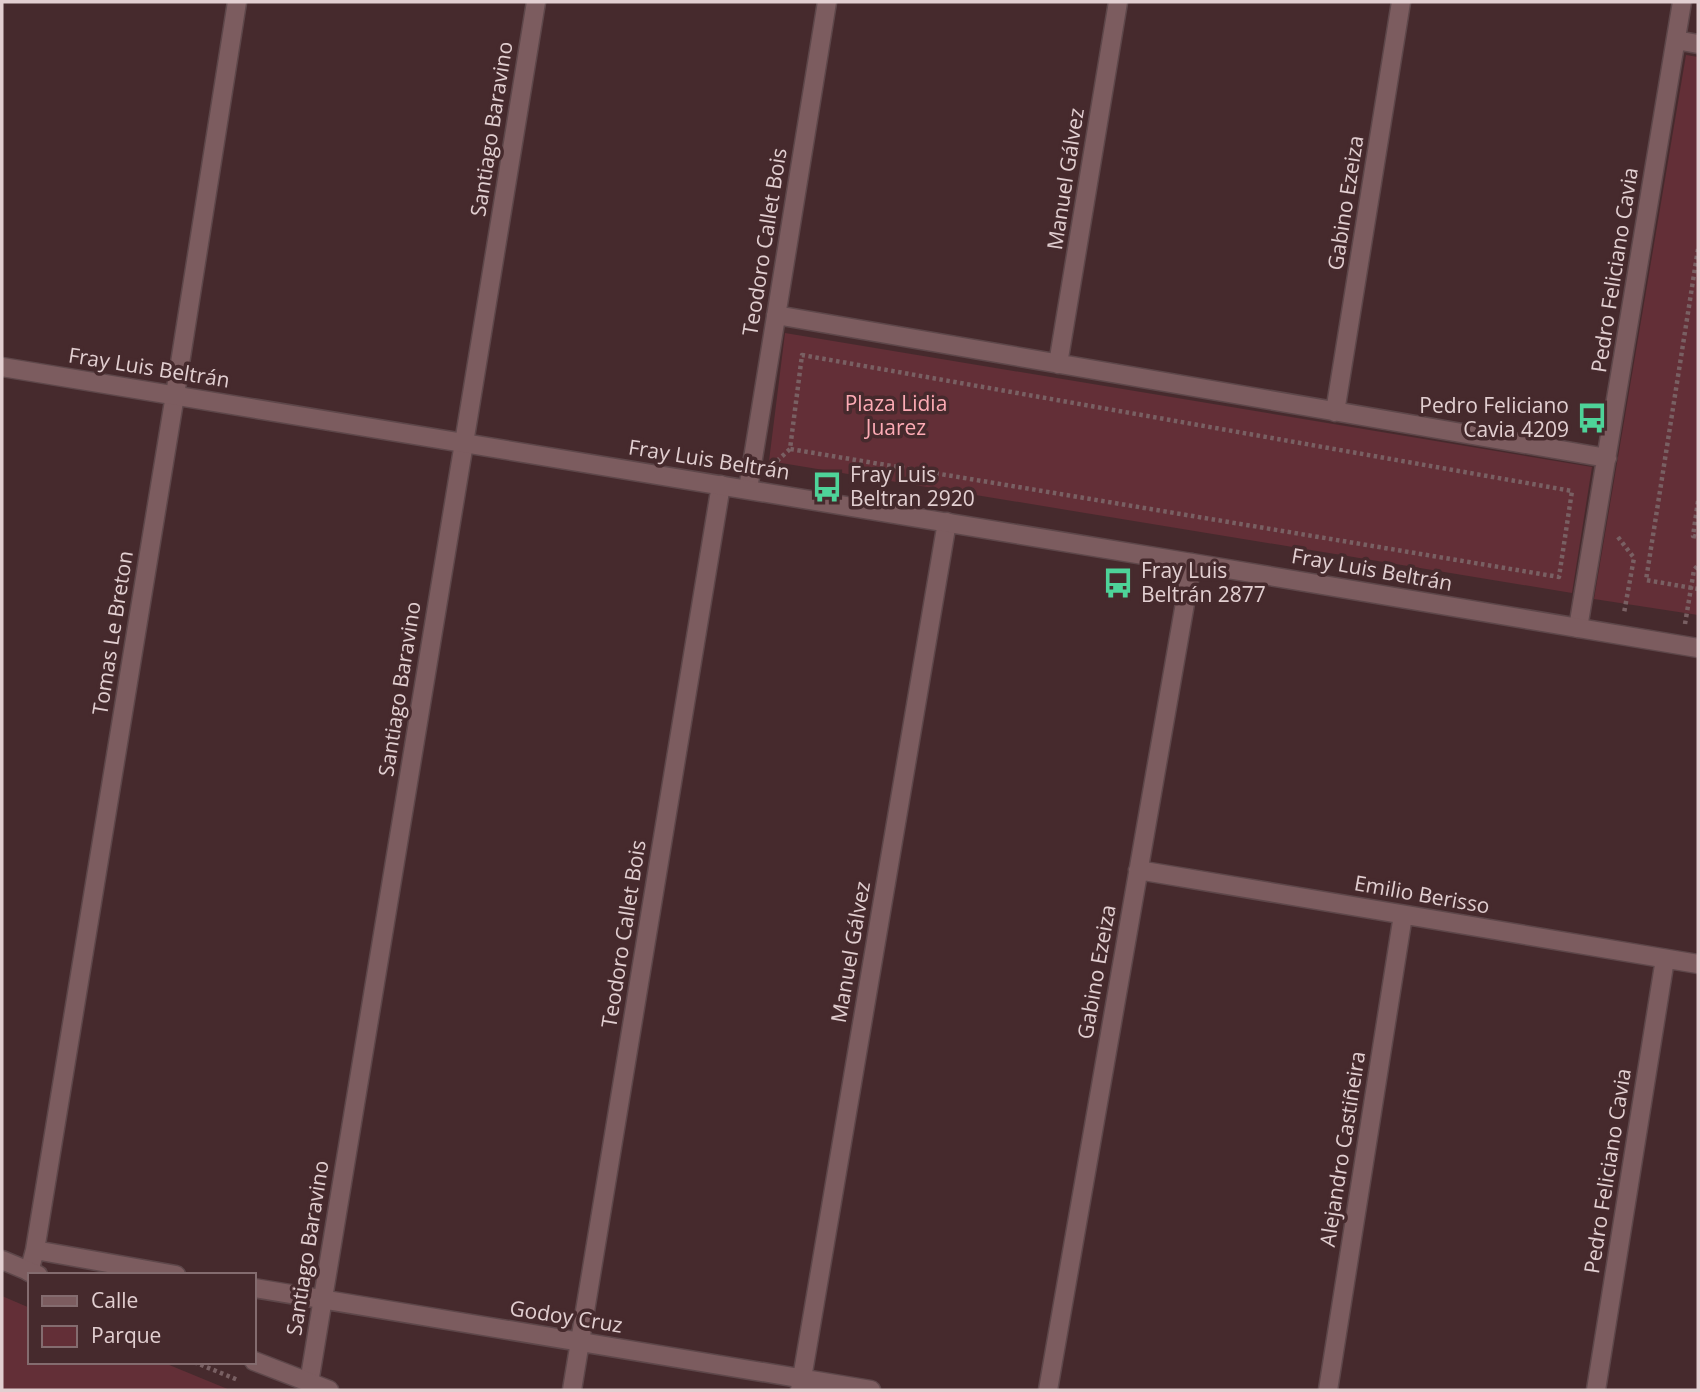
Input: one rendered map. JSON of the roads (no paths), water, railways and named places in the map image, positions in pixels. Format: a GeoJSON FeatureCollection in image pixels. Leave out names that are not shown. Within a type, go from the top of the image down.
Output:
{"type":"FeatureCollection","features":[{"type":"Feature","properties":{"kind":"street","name":"Tomas Le Breton"},"geometry":{"type":"LineString","coordinates":[[34,1273],[35,1250],[237,2]]}},
{"type":"Feature","properties":{"kind":"street","name":"Santiago Baravino"},"geometry":{"type":"LineString","coordinates":[[309,1383],[537,2]]}},
{"type":"Feature","properties":{"kind":"street","name":"Teodoro Callet Bois"},"geometry":{"type":"LineString","coordinates":[[748,489],[827,2]]}},
{"type":"Feature","properties":{"kind":"street","name":"Manuel Gálvez"},"geometry":{"type":"LineString","coordinates":[[1058,364],[1118,2]]}},
{"type":"Feature","properties":{"kind":"street","name":"Gabino Ezeiza"},"geometry":{"type":"LineString","coordinates":[[1335,412],[1401,2]]}},
{"type":"Feature","properties":{"kind":"street","name":"Pedro Feliciano Cavia"},"geometry":{"type":"LineString","coordinates":[[1578,628],[1682,2]]}},
{"type":"Feature","properties":{"kind":"street"},"geometry":{"type":"LineString","coordinates":[[1676,40],[1698,44]]}},
{"type":"Feature","properties":{"kind":"street"},"geometry":{"type":"LineString","coordinates":[[776,315],[1606,458]]}},
{"type":"Feature","properties":{"kind":"street","name":"Fray Luis Beltrán"},"geometry":{"type":"LineString","coordinates":[[2,367],[1192,562],[1698,648]]}},
{"type":"Feature","properties":{"kind":"street","name":"Teodoro Callet Bois"},"geometry":{"type":"LineString","coordinates":[[572,1390],[720,485]]}},
{"type":"Feature","properties":{"kind":"street","name":"Manuel Gálvez"},"geometry":{"type":"LineString","coordinates":[[801,1385],[947,522]]}},
{"type":"Feature","properties":{"kind":"street","name":"Gabino Ezeiza"},"geometry":{"type":"LineString","coordinates":[[1048,1390],[1192,562]]}},
{"type":"Feature","properties":{"kind":"street","name":"Emilio Berisso"},"geometry":{"type":"LineString","coordinates":[[1138,870],[1698,964]]}},
{"type":"Feature","properties":{"kind":"street","name":"Alejandro Castiñeira"},"geometry":{"type":"LineString","coordinates":[[1328,1390],[1403,915]]}},
{"type":"Feature","properties":{"kind":"street","name":"Pedro Feliciano Cavia"},"geometry":{"type":"LineString","coordinates":[[1596,1390],[1665,959]]}},
{"type":"Feature","properties":{"kind":"street"},"geometry":{"type":"LineString","coordinates":[[35,1250],[165,1273]]}},
{"type":"Feature","properties":{"kind":"street"},"geometry":{"type":"LineString","coordinates":[[2,1260],[34,1273]]}},
{"type":"Feature","properties":{"kind":"street","name":"Godoy Cruz"},"geometry":{"type":"LineString","coordinates":[[256,1288],[580,1342],[801,1385],[871,1390]]}},
{"type":"Feature","properties":{"kind":"street"},"geometry":{"type":"LineString","coordinates":[[256,1362],[329,1390]]}},
{"type":"Feature","properties":{"kind":"place","name":"Pedro Feliciano Cavia 4209"},"geometry":{"type":"Point","coordinates":[1592,418]}},
{"type":"Feature","properties":{"kind":"place","name":"Fray Luis Beltran 2920"},"geometry":{"type":"Point","coordinates":[827,487]}},
{"type":"Feature","properties":{"kind":"place","name":"Fray Luis Beltrán 2877"},"geometry":{"type":"Point","coordinates":[1118,583]}},
{"type":"Feature","properties":{"kind":"park label","name":"Plaza Lidia Juarez"},"geometry":{"type":"Point","coordinates":[896,416]}}]}
